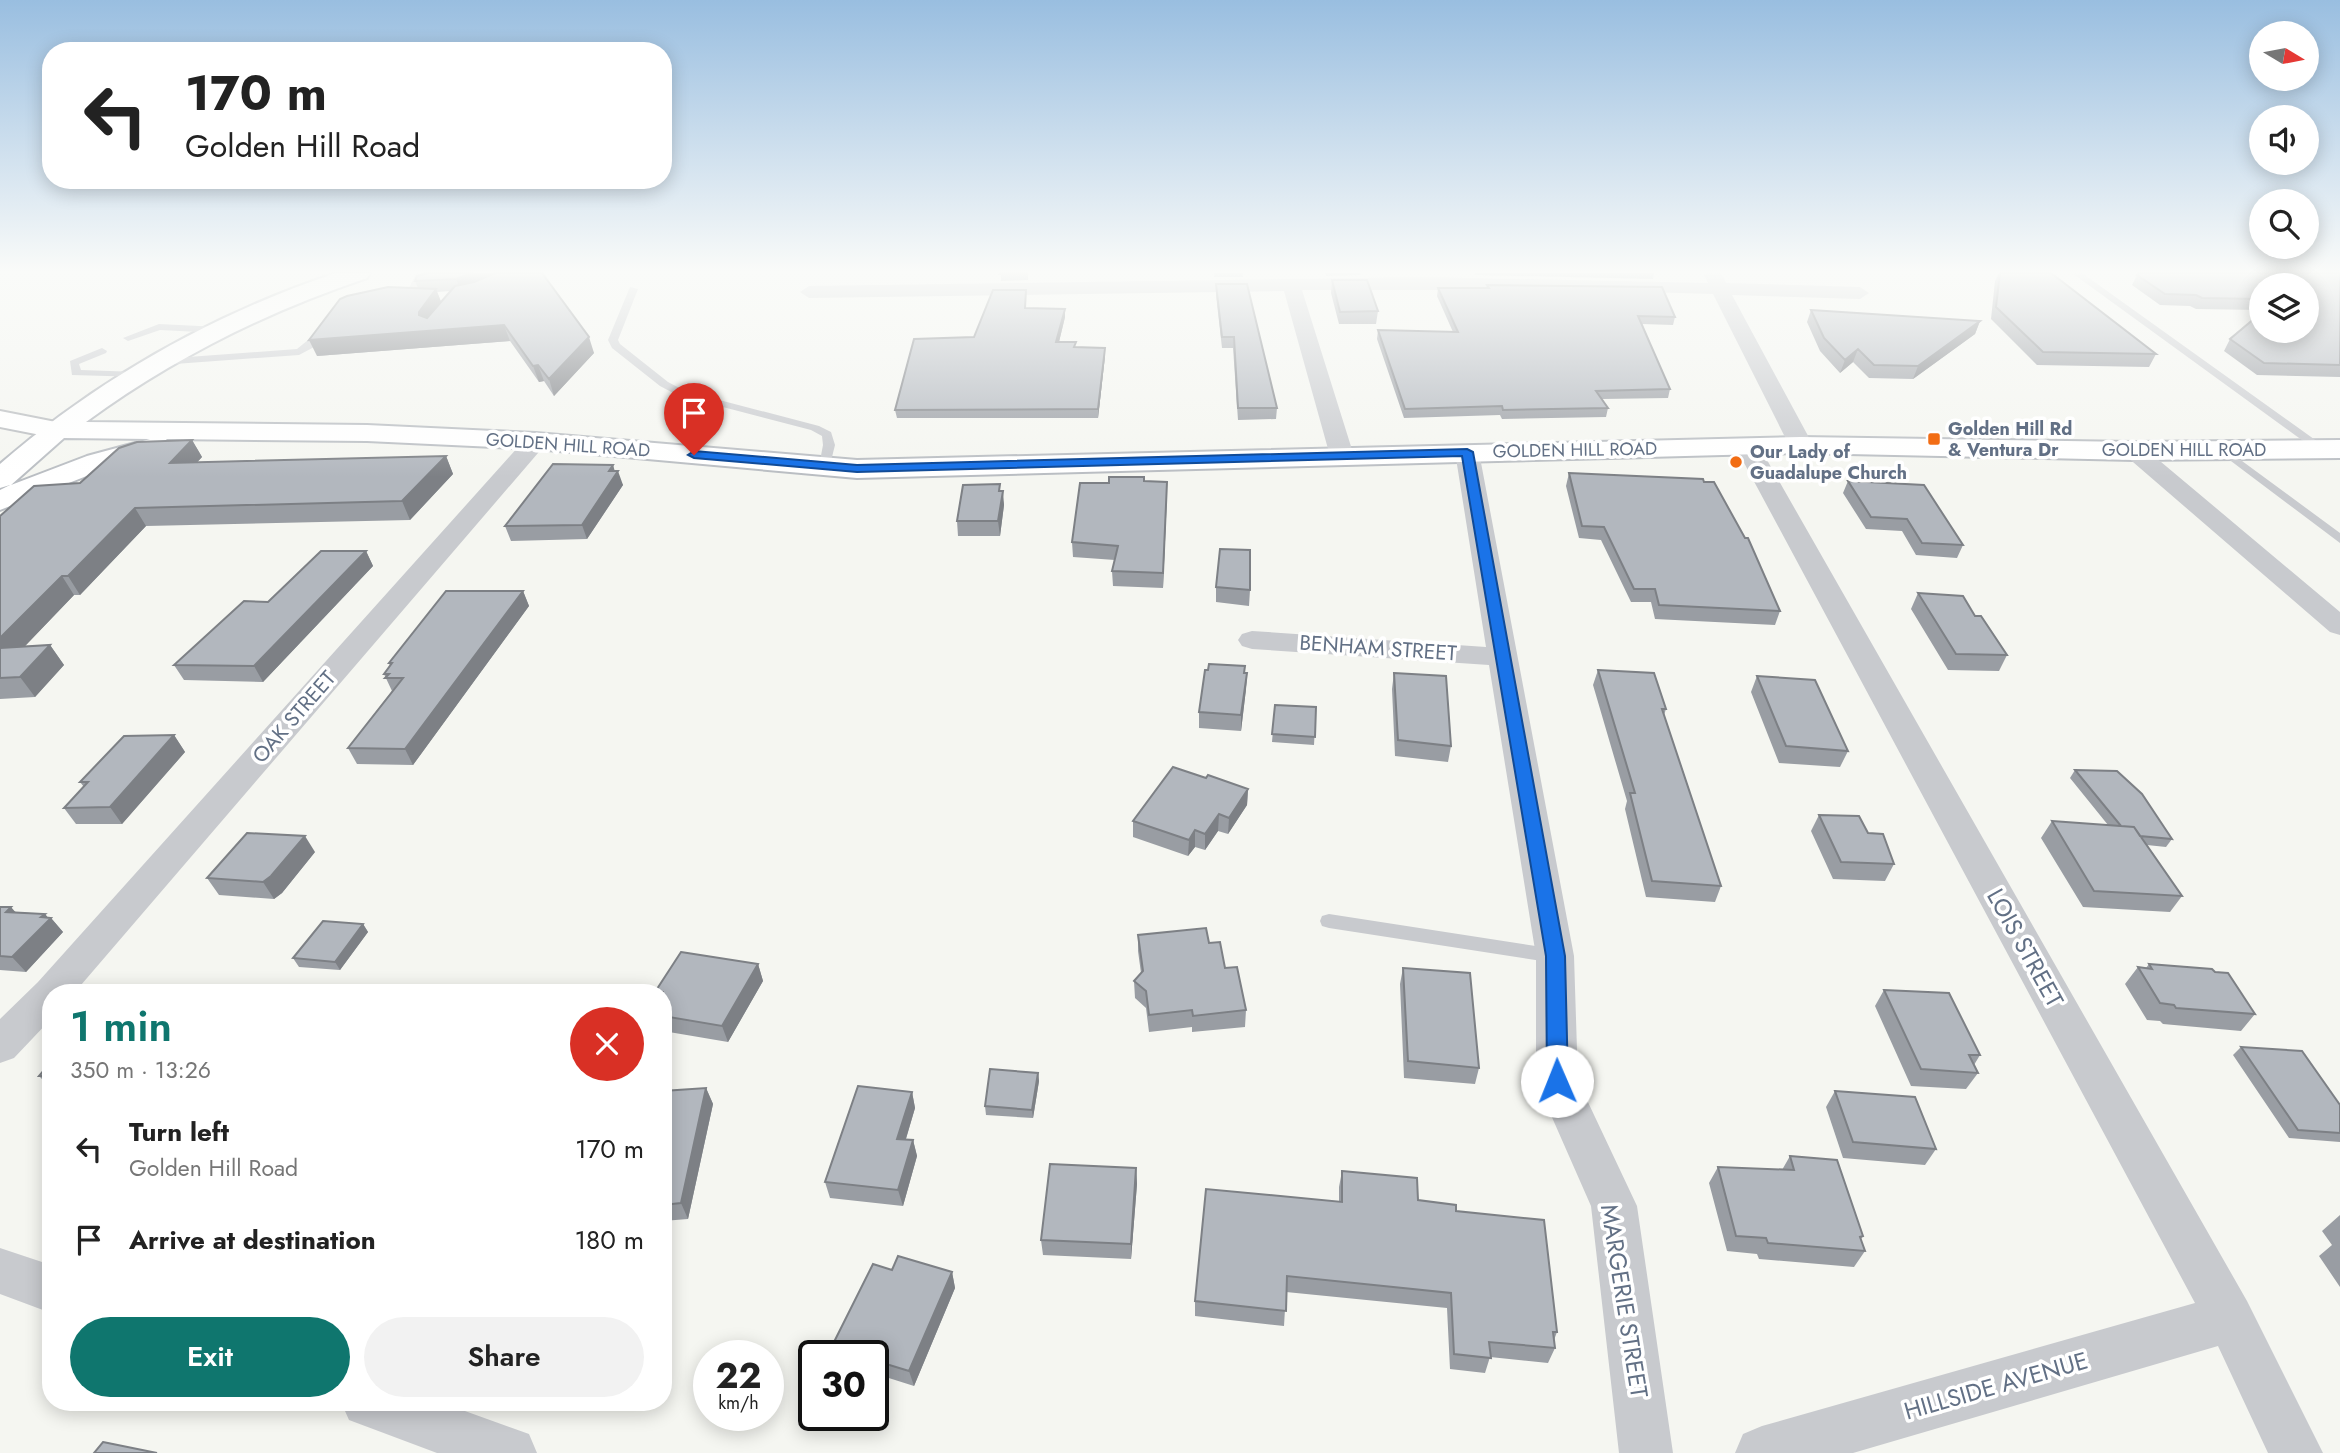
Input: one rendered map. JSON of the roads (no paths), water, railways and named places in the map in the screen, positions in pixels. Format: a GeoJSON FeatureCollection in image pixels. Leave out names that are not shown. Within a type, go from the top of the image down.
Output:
{"type":"FeatureCollection","features":[{"type":"Feature","properties":{"kind":"main road"},"geometry":{"type":"LineString","coordinates":[[0,479],[56,430],[138,375],[199,341]]}},
{"type":"Feature","properties":{"kind":"main road"},"geometry":{"type":"LineString","coordinates":[[0,419],[56,430]]}},
{"type":"Feature","properties":{"kind":"main road"},"geometry":{"type":"LineString","coordinates":[[0,436],[56,430]]}},
{"type":"Feature","properties":{"kind":"main road","name":"GOLDEN HILL ROAD"},"geometry":{"type":"LineString","coordinates":[[56,430],[257,430],[536,441],[857,469],[1801,445],[2134,451],[2331,449]]}},
{"type":"Feature","properties":{"kind":"main road"},"geometry":{"type":"LineString","coordinates":[[0,501],[46,480],[106,459],[162,445],[257,430]]}},
{"type":"Feature","properties":{"kind":"street"},"geometry":{"type":"LineString","coordinates":[[1308,341],[1342,456]]}},
{"type":"Feature","properties":{"kind":"street"},"geometry":{"type":"LineString","coordinates":[[1746,341],[1801,445]]}},
{"type":"Feature","properties":{"kind":"street","name":"OAK STREET"},"geometry":{"type":"LineString","coordinates":[[59,984],[536,441]]}},
{"type":"Feature","properties":{"kind":"street","name":"LOIS STREET"},"geometry":{"type":"LineString","coordinates":[[1747,446],[2230,1318],[2296,1453]]}},
{"type":"Feature","properties":{"kind":"street"},"geometry":{"type":"LineString","coordinates":[[2134,451],[2340,626]]}},
{"type":"Feature","properties":{"kind":"street","name":"MARGERIE STREET"},"geometry":{"type":"LineString","coordinates":[[1467,452],[1555,956],[1557,1081],[1614,1206],[1646,1453]]}},
{"type":"Feature","properties":{"kind":"street","name":"BENHAM STREET"},"geometry":{"type":"LineString","coordinates":[[1252,640],[1503,657]]}},
{"type":"Feature","properties":{"kind":"street","name":"OAK STREET"},"geometry":{"type":"LineString","coordinates":[[0,1046],[42,1002]]}},
{"type":"Feature","properties":{"kind":"street"},"geometry":{"type":"LineString","coordinates":[[0,1271],[42,1286]]}},
{"type":"Feature","properties":{"kind":"street","name":"HILLSIDE AVENUE"},"geometry":{"type":"LineString","coordinates":[[1762,1453],[2230,1318]]}},
{"type":"Feature","properties":{"kind":"street"},"geometry":{"type":"LineString","coordinates":[[392,1411],[510,1453]]}},
{"type":"Feature","properties":{"kind":"lane"},"geometry":{"type":"LineString","coordinates":[[160,362],[299,352],[315,341]]}},
{"type":"Feature","properties":{"kind":"lane"},"geometry":{"type":"LineString","coordinates":[[613,341],[616,346],[664,384],[681,393],[815,428],[827,435],[830,446],[825,466]]}},
{"type":"Feature","properties":{"kind":"lane"},"geometry":{"type":"LineString","coordinates":[[2174,341],[2331,449]]}},
{"type":"Feature","properties":{"kind":"lane"},"geometry":{"type":"LineString","coordinates":[[102,351],[74,363],[76,373],[138,375]]}},
{"type":"Feature","properties":{"kind":"lane"},"geometry":{"type":"LineString","coordinates":[[2223,450],[2340,539]]}},
{"type":"Feature","properties":{"kind":"lane"},"geometry":{"type":"LineString","coordinates":[[1329,921],[1555,956]]}},
{"type":"Feature","properties":{"kind":"place","name":"Golden Hill Rd & Ventura Dr"},"geometry":{"type":"Point","coordinates":[1934,439]}},
{"type":"Feature","properties":{"kind":"place","name":"Our Lady of Guadalupe Church"},"geometry":{"type":"Point","coordinates":[1736,462]}}]}
